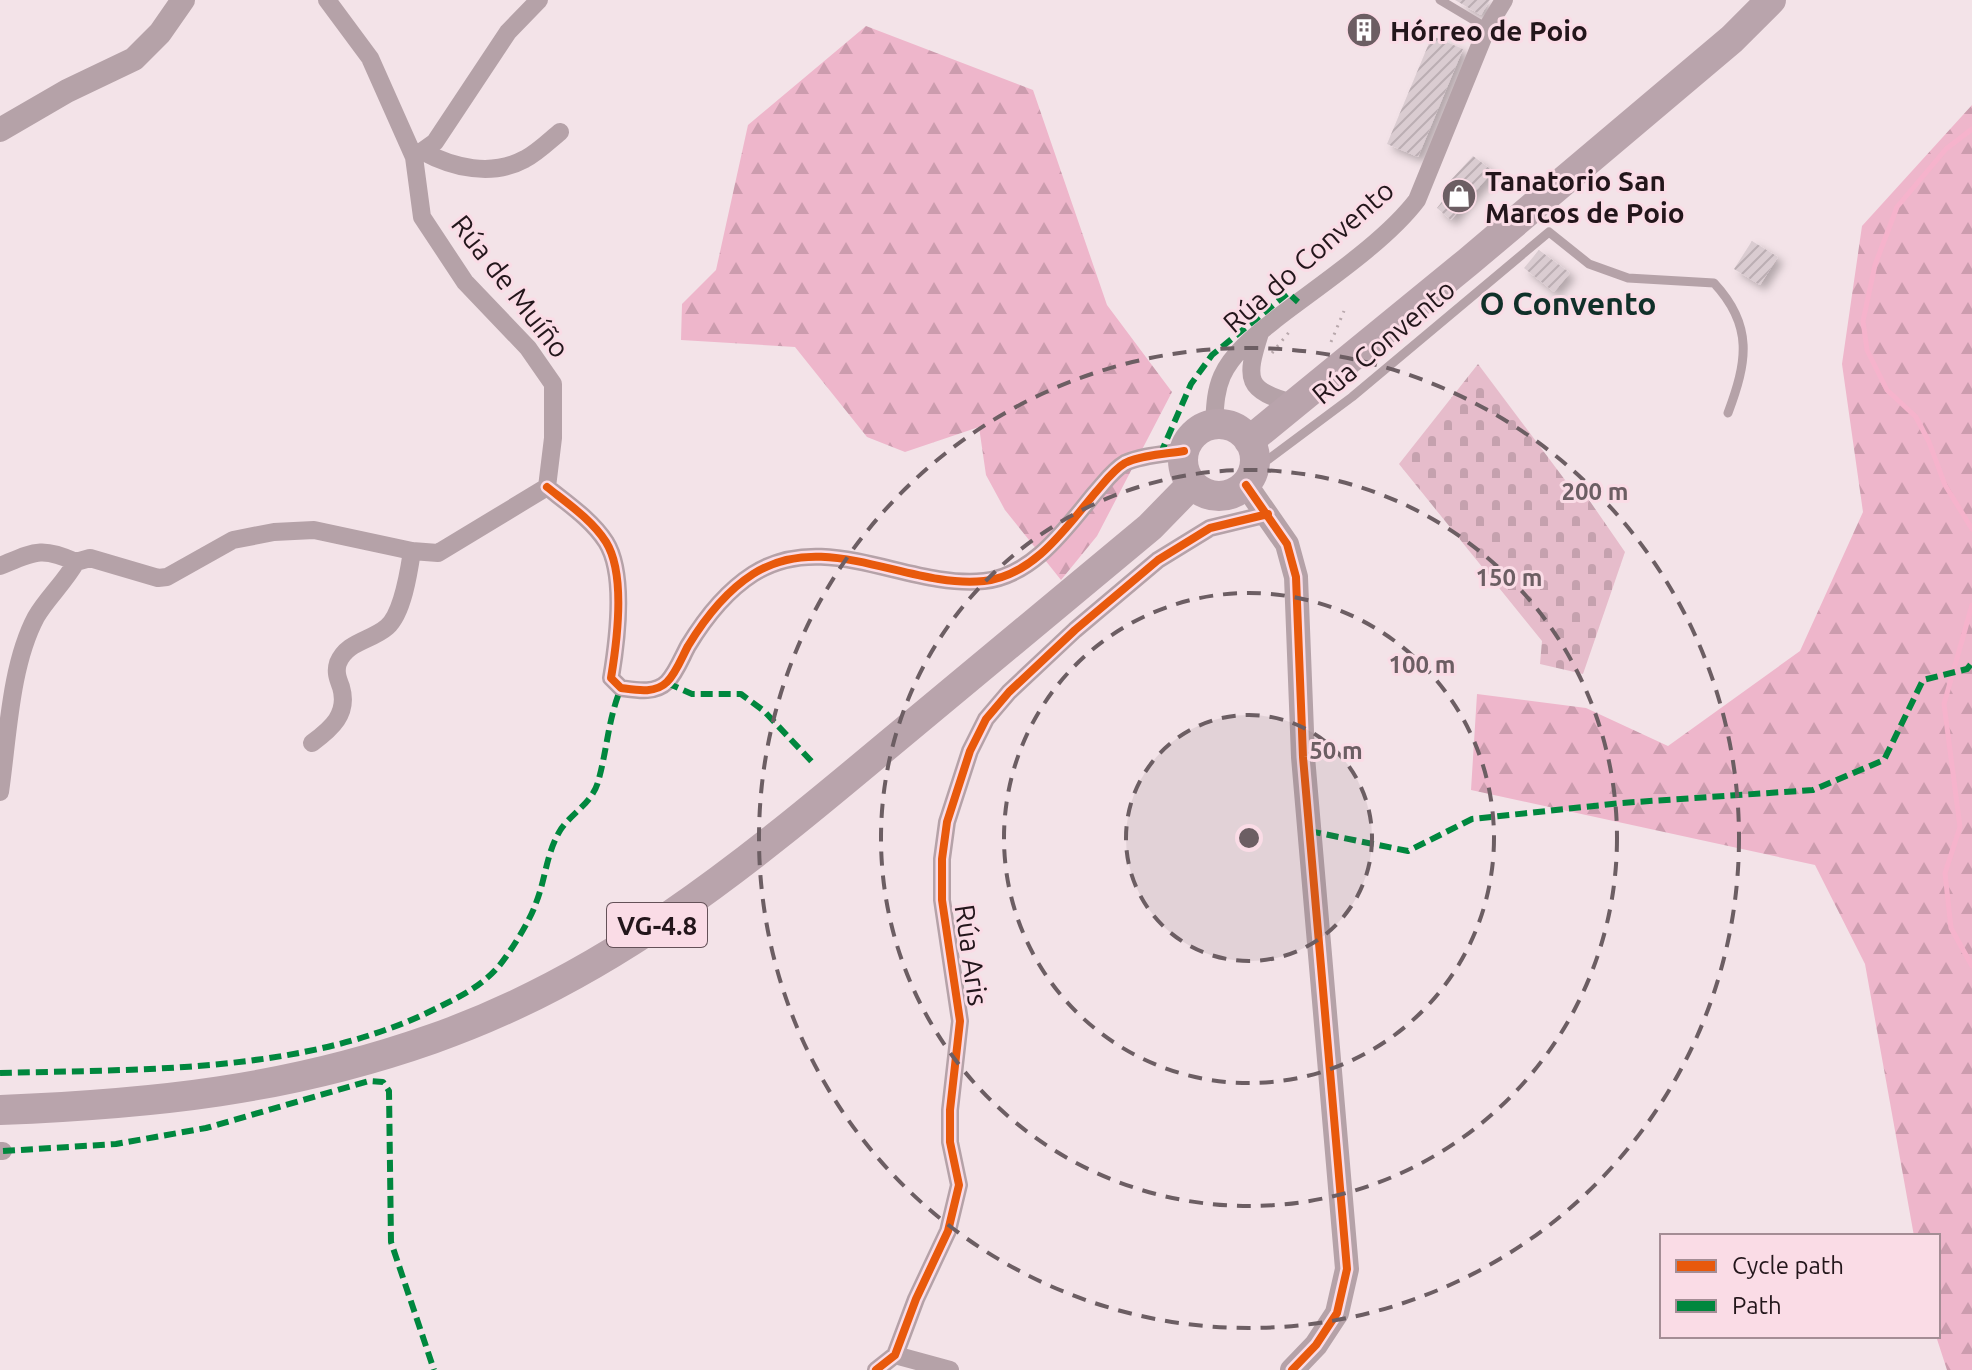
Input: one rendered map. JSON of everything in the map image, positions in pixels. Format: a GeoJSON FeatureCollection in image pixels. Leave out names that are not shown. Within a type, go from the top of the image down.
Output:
{"type":"FeatureCollection","features":[{"type":"Feature","properties":{"kind":"highway"},"geometry":{"type":"LineString","coordinates":[[1250,465],[1234,428],[1214,425],[1195,433],[1184,451],[1183,462],[1192,484],[1201,492],[1225,496],[1250,465],[1296,404],[1732,39],[1771,0]]}},
{"type":"Feature","properties":{"kind":"highway","name":"VG-4.8"},"geometry":{"type":"LineString","coordinates":[[0,1110],[164,1100],[248,1089],[340,1068],[434,1039],[536,995],[614,953],[709,891],[1150,527],[1192,484]]}},
{"type":"Feature","properties":{"kind":"street"},"geometry":{"type":"LineString","coordinates":[[0,130],[67,91],[134,59],[160,33],[183,0]]}},
{"type":"Feature","properties":{"kind":"street","name":"Rúa de Muíño"},"geometry":{"type":"LineString","coordinates":[[327,0],[370,58],[418,154],[422,217],[465,282],[528,348],[553,384],[553,438],[547,487]]}},
{"type":"Feature","properties":{"kind":"street"},"geometry":{"type":"LineString","coordinates":[[418,154],[435,142],[508,32],[539,0]]}},
{"type":"Feature","properties":{"kind":"street","name":"Rúa do Convento"},"geometry":{"type":"LineString","coordinates":[[1214,425],[1217,394],[1232,359],[1261,331],[1398,223],[1417,200],[1487,28],[1504,0]]}},
{"type":"Feature","properties":{"kind":"street"},"geometry":{"type":"LineString","coordinates":[[418,154],[474,169],[503,167],[526,159],[560,132]]}},
{"type":"Feature","properties":{"kind":"street"},"geometry":{"type":"LineString","coordinates":[[1261,331],[1250,370],[1253,381],[1260,391],[1272,398],[1296,404]]}},
{"type":"Feature","properties":{"kind":"street"},"geometry":{"type":"LineString","coordinates":[[0,566],[36,551],[59,554],[76,562],[90,558],[158,578],[167,577],[233,540],[274,532],[314,530],[412,551],[438,553],[547,487],[581,514],[607,543],[617,578],[618,608],[611,678],[621,688],[647,692],[667,683],[701,623],[727,595],[754,573],[780,562],[822,557],[853,560],[944,579],[985,581],[1020,569],[1057,539],[1112,474],[1126,463],[1184,451]]}},
{"type":"Feature","properties":{"kind":"street"},"geometry":{"type":"LineString","coordinates":[[1250,465],[1268,514],[1287,544],[1296,577],[1303,757],[1347,1269],[1337,1313],[1316,1345],[1292,1370]]}},
{"type":"Feature","properties":{"kind":"street","name":"Rúa Aris"},"geometry":{"type":"LineString","coordinates":[[895,1355],[916,1299],[948,1231],[959,1185],[950,1142],[950,1110],[960,1021],[942,900],[942,859],[957,783],[970,751],[986,719],[1009,692],[1075,630],[1158,560],[1210,528],[1268,514]]}},
{"type":"Feature","properties":{"kind":"street"},"geometry":{"type":"LineString","coordinates":[[312,743],[335,726],[341,713],[343,694],[336,672],[339,661],[357,642],[387,627],[408,577],[412,551]]}},
{"type":"Feature","properties":{"kind":"street"},"geometry":{"type":"LineString","coordinates":[[0,792],[20,660],[37,616],[67,579],[76,562]]}},
{"type":"Feature","properties":{"kind":"street"},"geometry":{"type":"LineString","coordinates":[[876,1370],[895,1355],[950,1370]]}},
{"type":"Feature","properties":{"kind":"lane"},"geometry":{"type":"LineString","coordinates":[[1440,0],[1487,28]]}},
{"type":"Feature","properties":{"kind":"lane","name":"Rúa Convento"},"geometry":{"type":"LineString","coordinates":[[1250,465],[1352,397],[1549,232],[1589,264],[1628,278],[1714,283],[1737,312],[1744,347],[1743,373],[1728,413]]}},
{"type":"Feature","properties":{"kind":"path"},"geometry":{"type":"LineString","coordinates":[[1269,357],[1291,330]]}},
{"type":"Feature","properties":{"kind":"green space"},"geometry":{"type":"Polygon","coordinates":[[[866,26],[1033,90],[1107,305],[1172,392],[1097,536],[1061,580],[1005,510],[986,475],[979,427],[905,452],[867,437],[795,347],[681,340],[682,304],[716,270],[748,125],[866,26]]]}},
{"type":"Feature","properties":{"kind":"green space"},"geometry":{"type":"Polygon","coordinates":[[[1972,105],[1972,1370],[1947,1370],[1937,1338],[1940,1338],[1940,1234],[1914,1234],[1865,964],[1815,865],[1471,790],[1477,694],[1586,708],[1668,746],[1800,651],[1863,512],[1842,364],[1862,226],[1972,105]]]}},
{"type":"Feature","properties":{"kind":"green space"},"geometry":{"type":"Polygon","coordinates":[[[1478,364],[1574,492],[1587,497],[1625,552],[1583,674],[1540,664],[1542,641],[1399,464],[1478,364]]]}},
{"type":"Feature","properties":{"kind":"building"},"geometry":{"type":"Polygon","coordinates":[[[1455,0],[1490,0],[1481,15],[1455,0]]]}},
{"type":"Feature","properties":{"kind":"building"},"geometry":{"type":"Polygon","coordinates":[[[1432,36],[1463,49],[1418,157],[1387,144],[1432,36]]]}},
{"type":"Feature","properties":{"kind":"building","name":"Tanatorio San Marcos de Poio"},"geometry":{"type":"Polygon","coordinates":[[[1473,156],[1493,171],[1451,220],[1437,208],[1456,184],[1449,182],[1473,156]]]}},
{"type":"Feature","properties":{"kind":"building"},"geometry":{"type":"Polygon","coordinates":[[[1752,241],[1778,257],[1760,285],[1734,269],[1752,241]]]}},
{"type":"Feature","properties":{"kind":"building"},"geometry":{"type":"Polygon","coordinates":[[[1539,250],[1570,273],[1554,292],[1524,268],[1539,250]]]}},
{"type":"Feature","properties":{"kind":"waterway"},"geometry":{"type":"LineString","coordinates":[[1972,129],[1946,149],[1897,207],[1875,265],[1863,321],[1867,350],[1887,390],[1916,417],[1945,485],[1972,529]]}},
{"type":"Feature","properties":{"kind":"waterway"},"geometry":{"type":"LineString","coordinates":[[1972,605],[1944,704],[1960,827],[1945,873],[1951,928],[1972,966]]}},
{"type":"Feature","properties":{"kind":"marked path"},"geometry":{"type":"LineString","coordinates":[[1160,455],[1191,384],[1212,355],[1288,293],[1298,302]]}},
{"type":"Feature","properties":{"kind":"marked path"},"geometry":{"type":"LineString","coordinates":[[1309,831],[1408,851],[1472,819],[1621,803],[1813,790],[1884,760],[1923,680],[1967,669],[1972,663]]}},
{"type":"Feature","properties":{"kind":"marked path"},"geometry":{"type":"LineString","coordinates":[[667,683],[692,694],[741,694],[764,711],[813,763]]}},
{"type":"Feature","properties":{"kind":"marked path"},"geometry":{"type":"LineString","coordinates":[[0,1073],[165,1068],[277,1057],[332,1046],[385,1030],[469,991],[499,966],[525,927],[556,838],[595,789],[621,688]]}},
{"type":"Feature","properties":{"kind":"marked path"},"geometry":{"type":"LineString","coordinates":[[3,1151],[116,1144],[206,1128],[369,1081],[383,1082],[389,1091],[391,1242],[434,1370]]}},
{"type":"Feature","properties":{"kind":"cycle path"},"geometry":{"type":"LineString","coordinates":[[547,487],[586,519],[606,542],[612,556],[618,590],[611,678],[621,688],[645,690],[662,686],[670,678],[701,625],[733,589],[753,574],[780,561],[809,557],[838,558],[955,581],[984,581],[1002,577],[1018,570],[1047,548],[1125,463],[1184,451]]}},
{"type":"Feature","properties":{"kind":"cycle path"},"geometry":{"type":"LineString","coordinates":[[1246,485],[1287,544],[1296,577],[1303,757],[1347,1269],[1337,1313],[1316,1345],[1292,1370]]}},
{"type":"Feature","properties":{"kind":"cycle path"},"geometry":{"type":"LineString","coordinates":[[876,1370],[895,1355],[916,1299],[948,1231],[959,1185],[950,1142],[950,1110],[960,1021],[942,900],[942,859],[947,822],[970,751],[986,719],[1009,692],[1075,630],[1158,560],[1210,528],[1268,514]]}},
{"type":"Feature","properties":{"kind":"place","name":"Hórreo de Poio"},"geometry":{"type":"Point","coordinates":[1364,30]}},
{"type":"Feature","properties":{"kind":"place","name":"Tanatorio San Marcos de Poio"},"geometry":{"type":"Point","coordinates":[1459,196]}},
{"type":"Feature","properties":{"kind":"district","name":"O Convento"},"geometry":{"type":"Point","coordinates":[1568,303]}}]}
